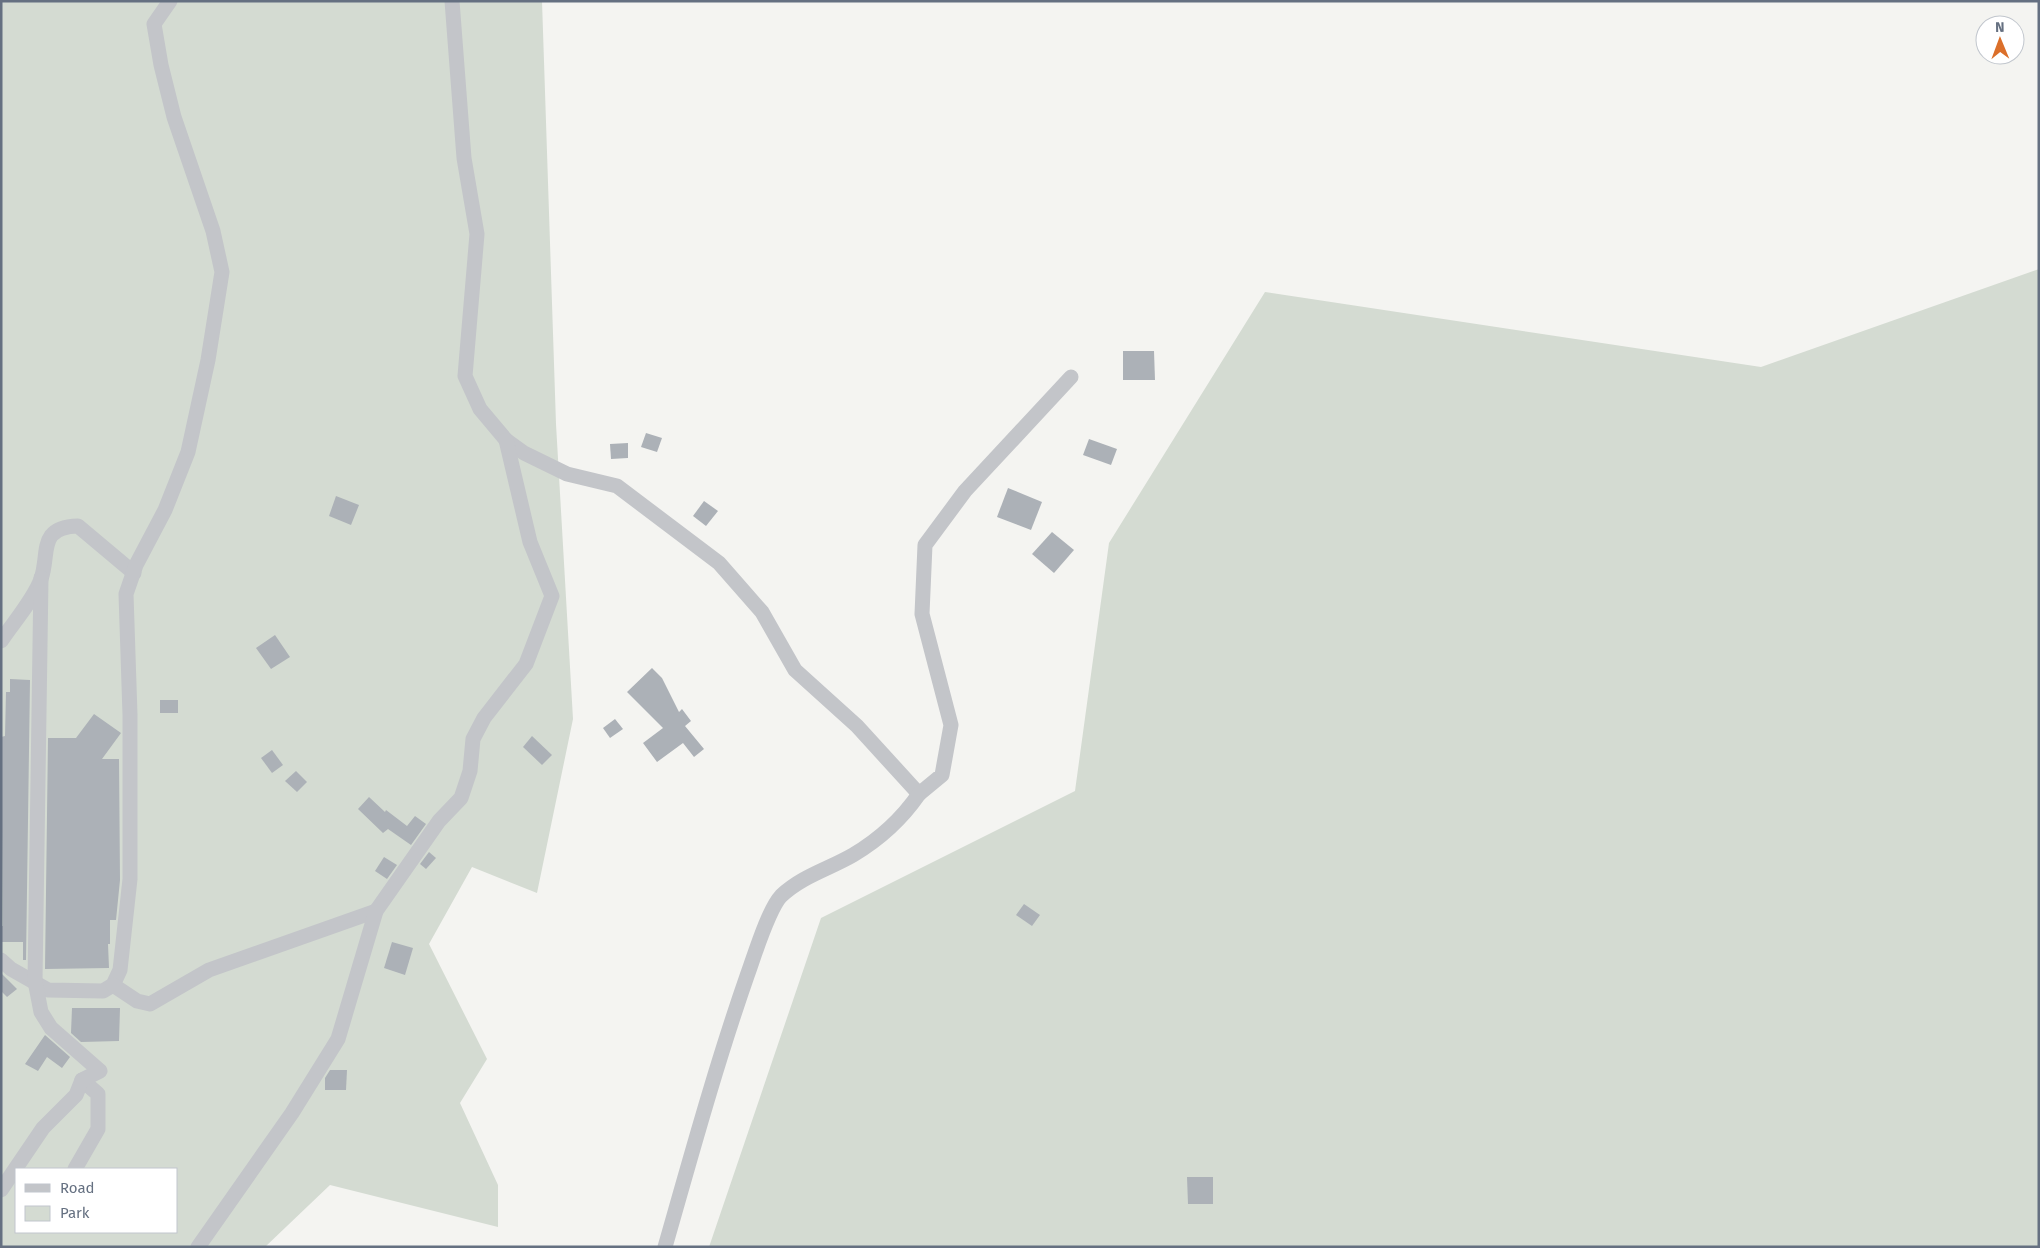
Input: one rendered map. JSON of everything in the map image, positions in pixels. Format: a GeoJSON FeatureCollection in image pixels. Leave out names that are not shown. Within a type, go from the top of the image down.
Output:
{"type":"FeatureCollection","features":[{"type":"Feature","properties":{"kind":"street"},"geometry":{"type":"LineString","coordinates":[[1,960],[12,969],[48,990],[103,992],[113,984],[120,970],[130,879],[130,714],[126,594],[134,573],[165,510],[188,452],[208,360],[222,272],[213,231],[174,117],[160,65],[154,24],[170,1]]}},
{"type":"Feature","properties":{"kind":"street"},"geometry":{"type":"LineString","coordinates":[[452,1],[464,158],[477,234],[465,376],[480,408],[506,440],[524,453],[567,474],[617,486],[719,563],[762,612],[795,670],[857,726],[919,794]]}},
{"type":"Feature","properties":{"kind":"street"},"geometry":{"type":"LineString","coordinates":[[665,1247],[718,1059],[762,933],[780,897],[810,875],[852,856],[884,835],[906,813],[919,794],[942,775],[951,725],[922,614],[925,546],[965,491],[1071,377]]}},
{"type":"Feature","properties":{"kind":"street"},"geometry":{"type":"LineString","coordinates":[[198,1247],[292,1113],[338,1039],[376,911],[439,822],[461,798],[470,771],[473,739],[484,718],[526,664],[552,596],[530,542],[506,440]]}},
{"type":"Feature","properties":{"kind":"street"},"geometry":{"type":"LineString","coordinates":[[16,1168],[43,1128],[76,1095],[82,1080],[100,1071],[51,1028],[41,1012],[35,981],[41,578],[44,548],[57,531],[68,526],[78,526],[110,555],[134,573]]}},
{"type":"Feature","properties":{"kind":"street"},"geometry":{"type":"LineString","coordinates":[[1,641],[41,578]]}},
{"type":"Feature","properties":{"kind":"street"},"geometry":{"type":"LineString","coordinates":[[113,984],[137,1001],[150,1004],[209,970],[376,911]]}},
{"type":"Feature","properties":{"kind":"street"},"geometry":{"type":"LineString","coordinates":[[76,1168],[98,1129],[98,1094],[82,1080]]}},
{"type":"Feature","properties":{"kind":"street"},"geometry":{"type":"LineString","coordinates":[[1,1190],[15,1169]]}},
{"type":"Feature","properties":{"kind":"green space"},"geometry":{"type":"Polygon","coordinates":[[[1,1],[542,1],[556,424],[573,719],[537,893],[472,867],[429,944],[487,1059],[460,1103],[498,1185],[498,1227],[330,1185],[265,1247],[1,1247],[1,1]]]}},
{"type":"Feature","properties":{"kind":"green space"},"geometry":{"type":"Polygon","coordinates":[[[2039,269],[2039,1247],[709,1247],[821,918],[1075,791],[1109,543],[1265,292],[1761,367],[2039,269]]]}},
{"type":"Feature","properties":{"kind":"building"},"geometry":{"type":"Polygon","coordinates":[[[1123,351],[1154,351],[1155,380],[1123,380],[1123,351]]]}},
{"type":"Feature","properties":{"kind":"building"},"geometry":{"type":"Polygon","coordinates":[[[646,433],[662,438],[657,452],[641,447],[646,433]]]}},
{"type":"Feature","properties":{"kind":"building"},"geometry":{"type":"Polygon","coordinates":[[[1089,439],[1117,449],[1111,465],[1083,455],[1089,439]]]}},
{"type":"Feature","properties":{"kind":"building"},"geometry":{"type":"Polygon","coordinates":[[[628,443],[628,458],[611,459],[610,444],[628,443]]]}},
{"type":"Feature","properties":{"kind":"building"},"geometry":{"type":"Polygon","coordinates":[[[1008,488],[1042,502],[1031,530],[997,517],[1008,488]]]}},
{"type":"Feature","properties":{"kind":"building"},"geometry":{"type":"Polygon","coordinates":[[[336,496],[359,505],[351,525],[329,516],[336,496]]]}},
{"type":"Feature","properties":{"kind":"building"},"geometry":{"type":"Polygon","coordinates":[[[704,501],[718,511],[706,526],[693,516],[704,501]]]}},
{"type":"Feature","properties":{"kind":"building"},"geometry":{"type":"Polygon","coordinates":[[[1052,532],[1074,550],[1054,573],[1032,554],[1052,532]]]}},
{"type":"Feature","properties":{"kind":"building"},"geometry":{"type":"Polygon","coordinates":[[[275,635],[290,657],[271,669],[256,648],[275,635]]]}},
{"type":"Feature","properties":{"kind":"building"},"geometry":{"type":"Polygon","coordinates":[[[652,668],[662,678],[679,712],[682,709],[691,721],[685,726],[704,749],[694,757],[683,743],[657,762],[643,743],[663,728],[627,692],[652,668]]]}},
{"type":"Feature","properties":{"kind":"building"},"geometry":{"type":"Polygon","coordinates":[[[10,679],[30,680],[26,960],[23,960],[23,942],[1,942],[1,926],[3,926],[1,737],[5,736],[6,692],[10,692],[10,679]]]}},
{"type":"Feature","properties":{"kind":"building"},"geometry":{"type":"Polygon","coordinates":[[[160,700],[178,700],[178,713],[160,713],[160,700]]]}},
{"type":"Feature","properties":{"kind":"building"},"geometry":{"type":"Polygon","coordinates":[[[94,714],[121,733],[102,759],[119,759],[120,880],[116,920],[110,920],[109,968],[45,969],[48,738],[76,738],[94,714]]]}},
{"type":"Feature","properties":{"kind":"building"},"geometry":{"type":"Polygon","coordinates":[[[615,719],[623,729],[610,738],[603,728],[615,719]]]}},
{"type":"Feature","properties":{"kind":"building"},"geometry":{"type":"Polygon","coordinates":[[[532,736],[552,755],[542,765],[523,747],[532,736]]]}},
{"type":"Feature","properties":{"kind":"building"},"geometry":{"type":"Polygon","coordinates":[[[272,750],[283,765],[272,773],[261,758],[272,750]]]}},
{"type":"Feature","properties":{"kind":"building"},"geometry":{"type":"Polygon","coordinates":[[[296,771],[307,782],[297,792],[285,781],[296,771]]]}},
{"type":"Feature","properties":{"kind":"building"},"geometry":{"type":"Polygon","coordinates":[[[369,797],[385,812],[386,810],[407,826],[415,816],[426,824],[411,845],[388,829],[383,833],[358,809],[369,797]]]}},
{"type":"Feature","properties":{"kind":"building"},"geometry":{"type":"Polygon","coordinates":[[[429,852],[436,858],[426,869],[420,864],[429,852]]]}},
{"type":"Feature","properties":{"kind":"building"},"geometry":{"type":"Polygon","coordinates":[[[384,857],[397,865],[387,879],[375,871],[384,857]]]}},
{"type":"Feature","properties":{"kind":"building"},"geometry":{"type":"Polygon","coordinates":[[[1024,904],[1040,915],[1032,926],[1016,915],[1024,904]]]}},
{"type":"Feature","properties":{"kind":"building"},"geometry":{"type":"Polygon","coordinates":[[[392,942],[413,948],[405,975],[384,968],[392,942]]]}},
{"type":"Feature","properties":{"kind":"building"},"geometry":{"type":"Polygon","coordinates":[[[1,973],[17,989],[7,997],[1,991],[1,973]]]}},
{"type":"Feature","properties":{"kind":"building"},"geometry":{"type":"Polygon","coordinates":[[[72,1008],[120,1008],[119,1041],[81,1042],[71,1033],[72,1008]]]}},
{"type":"Feature","properties":{"kind":"building"},"geometry":{"type":"Polygon","coordinates":[[[45,1035],[70,1057],[62,1068],[47,1057],[38,1071],[25,1064],[45,1035]]]}},
{"type":"Feature","properties":{"kind":"building"},"geometry":{"type":"Polygon","coordinates":[[[330,1070],[347,1070],[346,1090],[325,1090],[325,1078],[330,1070]]]}},
{"type":"Feature","properties":{"kind":"building"},"geometry":{"type":"Polygon","coordinates":[[[1187,1177],[1213,1177],[1213,1204],[1188,1204],[1187,1177]]]}}]}
